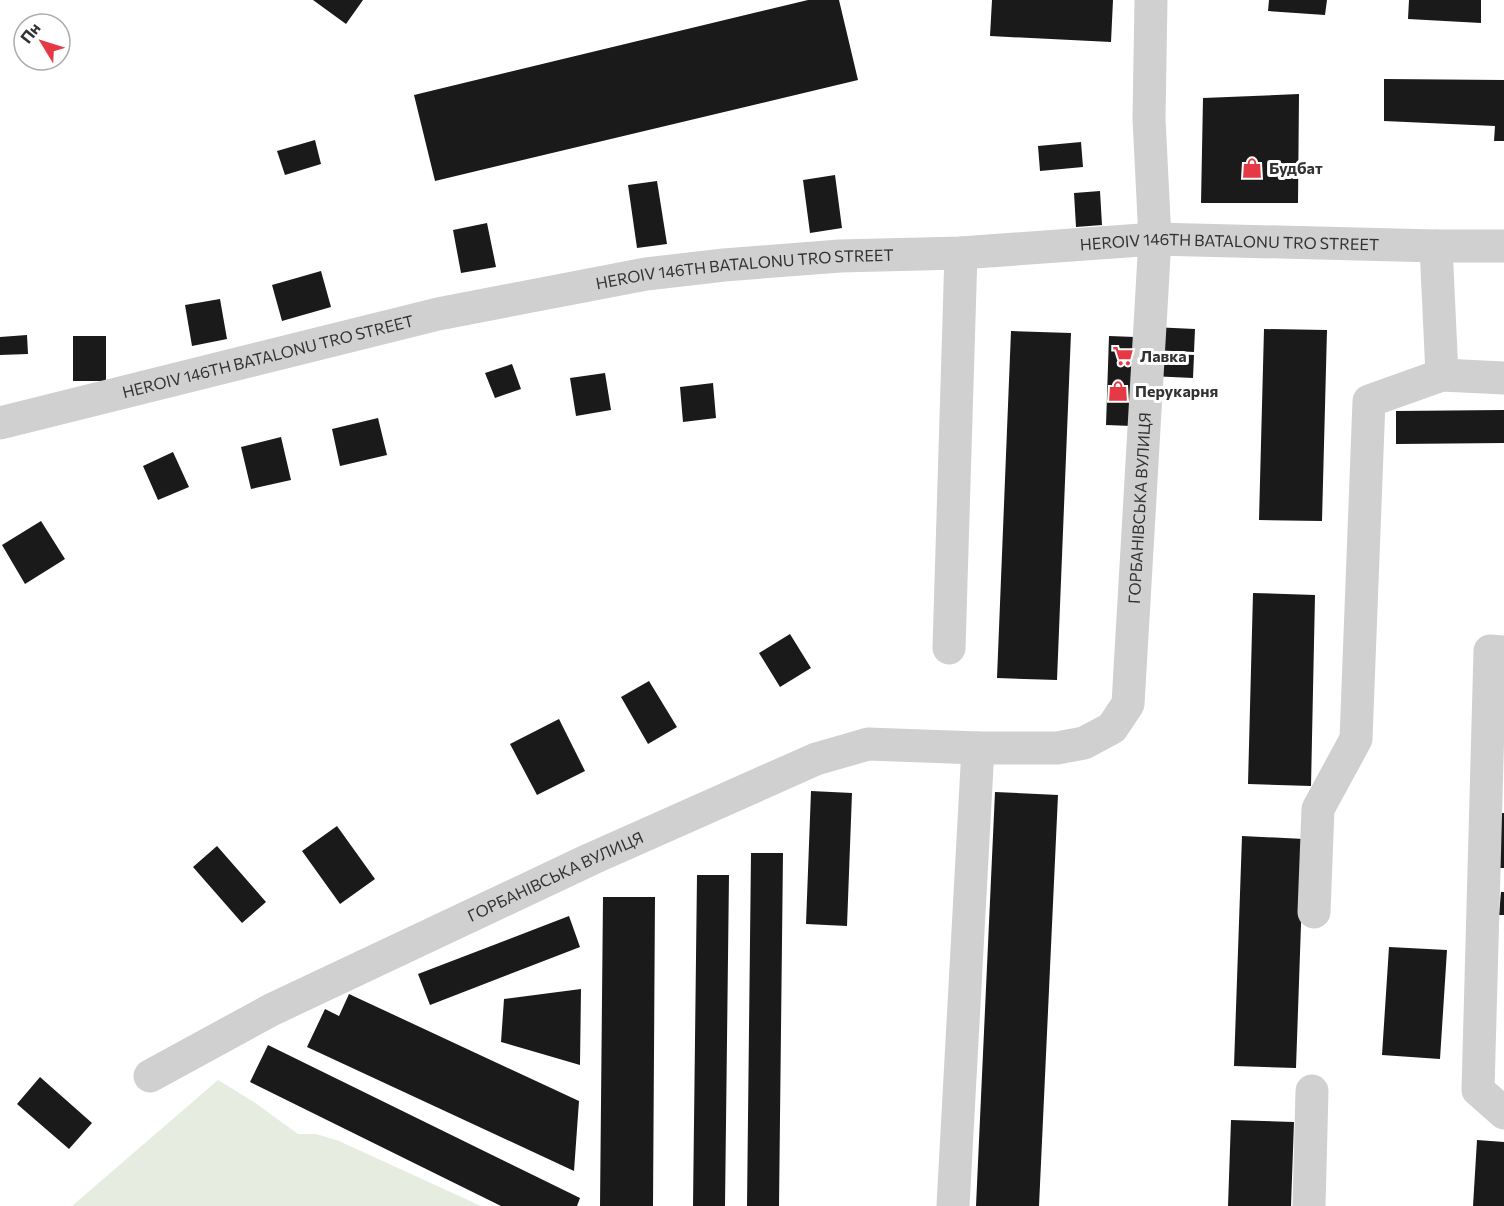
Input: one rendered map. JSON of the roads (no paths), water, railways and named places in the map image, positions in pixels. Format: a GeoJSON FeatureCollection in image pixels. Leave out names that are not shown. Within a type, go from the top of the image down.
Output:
{"type":"FeatureCollection","features":[{"type":"Feature","properties":{"kind":"street","name":"ГОРБАНІВСЬКА ВУЛИЦЯ"},"geometry":{"type":"LineString","coordinates":[[150,1076],[282,1005],[591,859],[816,759],[868,744],[1057,748],[1084,743],[1112,728],[1128,704],[1155,239],[1149,118],[1151,0]]}},
{"type":"Feature","properties":{"kind":"street","name":"HEROIV 146TH BATALONU TRO STREET"},"geometry":{"type":"LineString","coordinates":[[0,423],[438,314],[646,274],[840,256],[961,253],[1155,239],[1504,246]]}},
{"type":"Feature","properties":{"kind":"street"},"geometry":{"type":"LineString","coordinates":[[1436,246],[1442,375]]}},
{"type":"Feature","properties":{"kind":"street"},"geometry":{"type":"LineString","coordinates":[[949,648],[961,253]]}},
{"type":"Feature","properties":{"kind":"street"},"geometry":{"type":"LineString","coordinates":[[1314,912],[1318,809],[1356,739],[1369,401],[1442,375],[1504,378]]}},
{"type":"Feature","properties":{"kind":"street"},"geometry":{"type":"LineString","coordinates":[[1504,652],[1490,651],[1478,1090],[1504,1113]]}},
{"type":"Feature","properties":{"kind":"street"},"geometry":{"type":"LineString","coordinates":[[953,1206],[978,748]]}},
{"type":"Feature","properties":{"kind":"street"},"geometry":{"type":"LineString","coordinates":[[1309,1206],[1312,1091]]}},
{"type":"Feature","properties":{"kind":"place","name":"Будбат"},"geometry":{"type":"Point","coordinates":[1252,168]}},
{"type":"Feature","properties":{"kind":"place","name":"Лавка"},"geometry":{"type":"Point","coordinates":[1123,356]}},
{"type":"Feature","properties":{"kind":"place","name":"Перукарня"},"geometry":{"type":"Point","coordinates":[1118,391]}}]}
